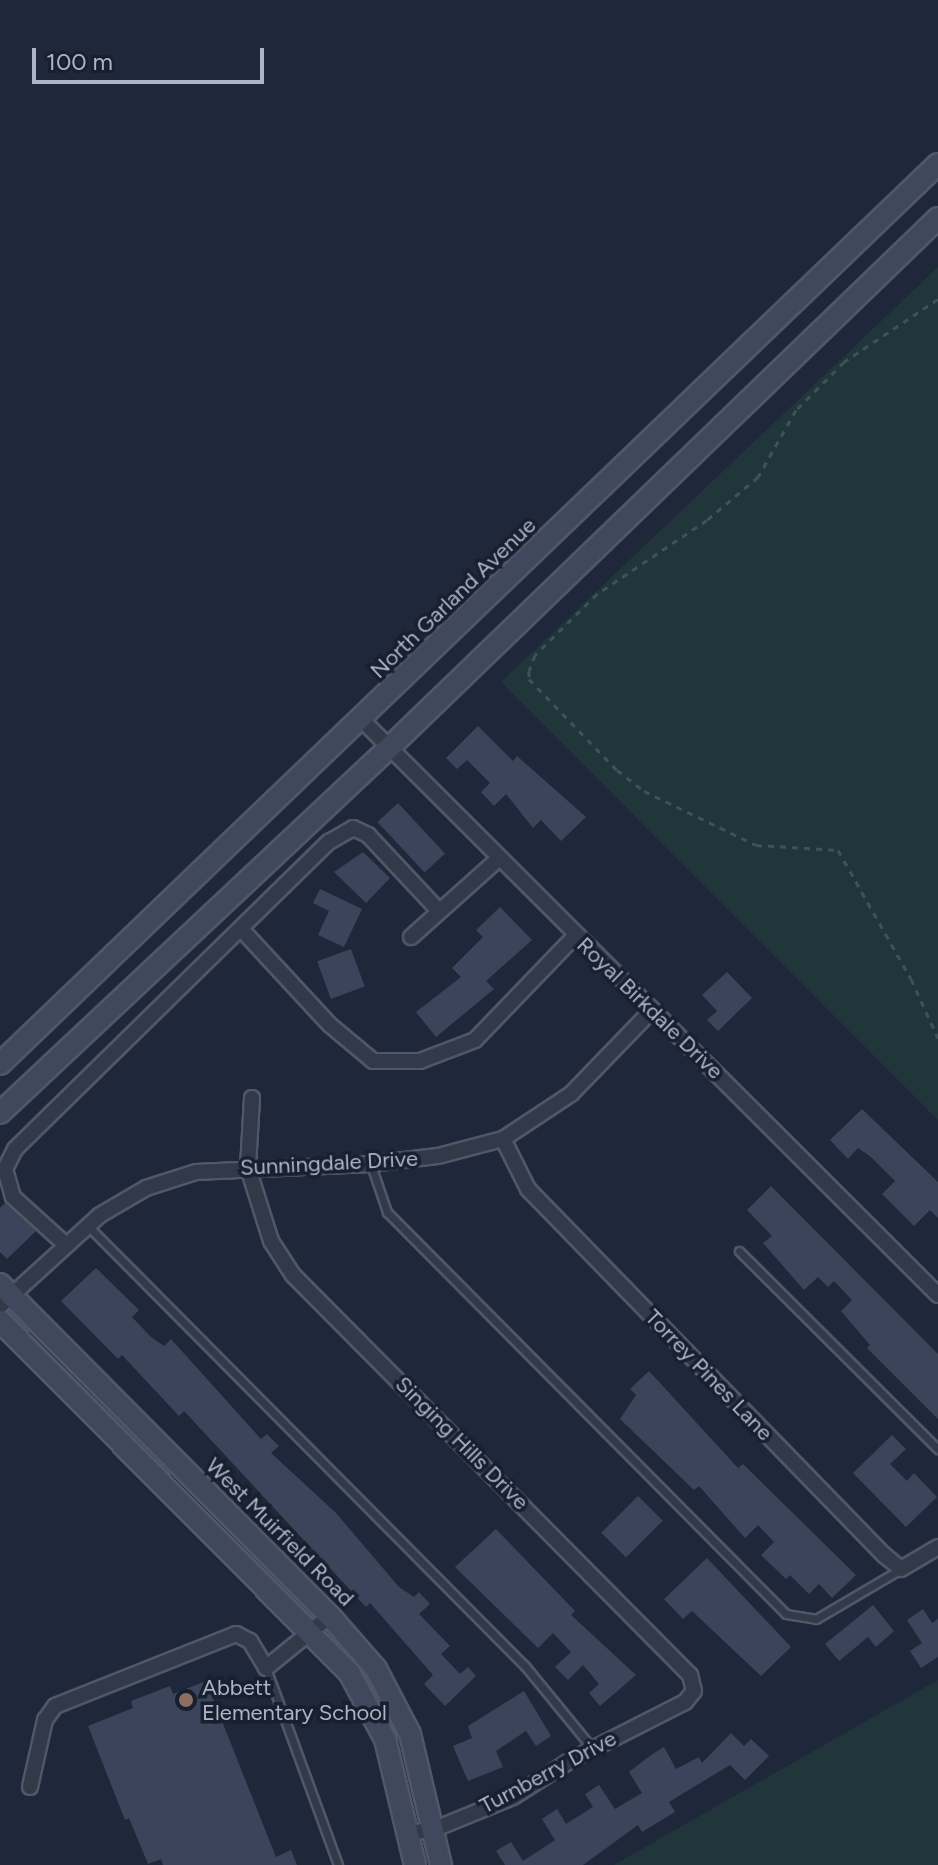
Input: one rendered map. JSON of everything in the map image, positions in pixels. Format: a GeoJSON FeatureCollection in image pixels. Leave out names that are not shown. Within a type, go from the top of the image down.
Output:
{"type":"FeatureCollection","features":[{"type":"Feature","properties":{"kind":"main road","name":"North Garland Avenue"},"geometry":{"type":"LineString","coordinates":[[0,1064],[362,720],[938,164]]}},
{"type":"Feature","properties":{"kind":"main road"},"geometry":{"type":"LineString","coordinates":[[0,1113],[390,747],[938,218]]}},
{"type":"Feature","properties":{"kind":"main road","name":"West Muirfield Road"},"geometry":{"type":"LineString","coordinates":[[4,1295],[330,1616],[396,1702],[435,1829],[441,1865]]}},
{"type":"Feature","properties":{"kind":"main road"},"geometry":{"type":"LineString","coordinates":[[0,1321],[350,1674],[367,1702],[397,1775],[415,1865]]}},
{"type":"Feature","properties":{"kind":"street","name":"Royal Birkdale Drive"},"geometry":{"type":"LineString","coordinates":[[362,720],[497,860],[938,1295]]}},
{"type":"Feature","properties":{"kind":"street"},"geometry":{"type":"LineString","coordinates":[[66,1245],[13,1197],[5,1169],[15,1149],[329,842],[353,828],[368,835],[439,911]]}},
{"type":"Feature","properties":{"kind":"street"},"geometry":{"type":"LineString","coordinates":[[411,937],[497,860]]}},
{"type":"Feature","properties":{"kind":"street"},"geometry":{"type":"LineString","coordinates":[[242,930],[330,1025],[373,1061],[420,1061],[475,1040],[575,936]]}},
{"type":"Feature","properties":{"kind":"street","name":"Sunningdale Drive"},"geometry":{"type":"LineString","coordinates":[[4,1295],[88,1226],[146,1188],[196,1172],[371,1164],[438,1156],[503,1139],[571,1094],[652,1010]]}},
{"type":"Feature","properties":{"kind":"street"},"geometry":{"type":"LineString","coordinates":[[248,1168],[252,1098]]}},
{"type":"Feature","properties":{"kind":"street","name":"Torrey Pines Lane"},"geometry":{"type":"LineString","coordinates":[[503,1139],[528,1189],[901,1569]]}},
{"type":"Feature","properties":{"kind":"street","name":"Singing Hills Drive"},"geometry":{"type":"LineString","coordinates":[[248,1168],[271,1241],[293,1275],[690,1675],[694,1691],[685,1702]]}},
{"type":"Feature","properties":{"kind":"street"},"geometry":{"type":"LineString","coordinates":[[901,1569],[938,1547]]}},
{"type":"Feature","properties":{"kind":"street"},"geometry":{"type":"LineString","coordinates":[[30,1787],[45,1720],[55,1706],[236,1634],[250,1641],[266,1668],[330,1616]]}},
{"type":"Feature","properties":{"kind":"street","name":"Turnberry Drive"},"geometry":{"type":"LineString","coordinates":[[409,1833],[435,1829],[513,1797],[592,1748],[685,1702]]}},
{"type":"Feature","properties":{"kind":"lane"},"geometry":{"type":"LineString","coordinates":[[371,1164],[387,1212],[786,1614],[816,1619],[901,1569]]}},
{"type":"Feature","properties":{"kind":"lane"},"geometry":{"type":"LineString","coordinates":[[88,1226],[525,1666],[592,1748]]}},
{"type":"Feature","properties":{"kind":"lane"},"geometry":{"type":"LineString","coordinates":[[739,1251],[938,1449]]}},
{"type":"Feature","properties":{"kind":"lane"},"geometry":{"type":"LineString","coordinates":[[266,1668],[338,1865]]}},
{"type":"Feature","properties":{"kind":"path"},"geometry":{"type":"LineString","coordinates":[[938,299],[861,347],[816,387],[796,410],[758,477],[707,520],[597,594],[535,655],[529,671],[529,679],[617,770],[644,791],[756,845],[838,850],[911,979],[938,1038]]}},
{"type":"Feature","properties":{"kind":"green space"},"geometry":{"type":"Polygon","coordinates":[[[938,267],[938,1120],[501,682],[938,267]]]}},
{"type":"Feature","properties":{"kind":"green space"},"geometry":{"type":"Polygon","coordinates":[[[938,1680],[938,1865],[614,1865],[938,1680]]]}},
{"type":"Feature","properties":{"kind":"building"},"geometry":{"type":"Polygon","coordinates":[[[478,726],[513,761],[517,756],[586,817],[561,841],[541,820],[533,828],[506,794],[494,806],[481,792],[490,783],[467,760],[457,769],[446,758],[478,726]]]}},
{"type":"Feature","properties":{"kind":"building"},"geometry":{"type":"Polygon","coordinates":[[[398,803],[445,853],[425,873],[378,822],[398,803]]]}},
{"type":"Feature","properties":{"kind":"building"},"geometry":{"type":"Polygon","coordinates":[[[363,852],[390,878],[366,903],[334,872],[363,852]]]}},
{"type":"Feature","properties":{"kind":"building"},"geometry":{"type":"Polygon","coordinates":[[[320,889],[362,909],[344,947],[318,935],[329,911],[313,903],[320,889]]]}},
{"type":"Feature","properties":{"kind":"building"},"geometry":{"type":"Polygon","coordinates":[[[500,907],[532,940],[486,981],[494,989],[436,1037],[416,1012],[461,977],[452,968],[483,937],[476,930],[500,907]]]}},
{"type":"Feature","properties":{"kind":"building"},"geometry":{"type":"Polygon","coordinates":[[[351,949],[365,987],[331,999],[317,961],[351,949]]]}},
{"type":"Feature","properties":{"kind":"building"},"geometry":{"type":"Polygon","coordinates":[[[727,972],[752,998],[718,1031],[707,1020],[717,1011],[702,995],[727,972]]]}},
{"type":"Feature","properties":{"kind":"building"},"geometry":{"type":"Polygon","coordinates":[[[862,1109],[938,1182],[938,1218],[930,1210],[914,1226],[882,1194],[895,1181],[858,1148],[848,1159],[830,1140],[862,1109]]]}},
{"type":"Feature","properties":{"kind":"building"},"geometry":{"type":"Polygon","coordinates":[[[771,1186],[938,1354],[938,1419],[867,1348],[870,1345],[841,1311],[852,1300],[834,1281],[828,1287],[818,1277],[804,1290],[763,1243],[772,1236],[747,1210],[771,1186]]]}},
{"type":"Feature","properties":{"kind":"building"},"geometry":{"type":"Polygon","coordinates":[[[5,1203],[36,1231],[7,1259],[0,1252],[0,1208],[5,1203]]]}},
{"type":"Feature","properties":{"kind":"building"},"geometry":{"type":"Polygon","coordinates":[[[96,1268],[139,1310],[132,1317],[151,1337],[164,1346],[171,1339],[261,1439],[267,1434],[279,1446],[271,1453],[336,1513],[399,1587],[414,1597],[419,1592],[430,1604],[419,1614],[450,1646],[441,1654],[460,1674],[468,1667],[476,1676],[445,1706],[424,1684],[433,1675],[370,1603],[366,1607],[184,1411],[179,1416],[122,1355],[118,1359],[61,1301],[96,1268]]]}},
{"type":"Feature","properties":{"kind":"building"},"geometry":{"type":"Polygon","coordinates":[[[649,1371],[738,1468],[743,1464],[856,1575],[832,1598],[819,1584],[809,1594],[790,1575],[786,1579],[761,1555],[774,1542],[758,1525],[745,1538],[699,1486],[694,1490],[620,1419],[636,1395],[630,1389],[649,1371]]]}},
{"type":"Feature","properties":{"kind":"building"},"geometry":{"type":"Polygon","coordinates":[[[892,1435],[906,1449],[890,1464],[907,1481],[914,1473],[937,1497],[906,1527],[853,1473],[892,1435]]]}},
{"type":"Feature","properties":{"kind":"building"},"geometry":{"type":"Polygon","coordinates":[[[638,1496],[663,1521],[626,1558],[601,1533],[638,1496]]]}},
{"type":"Feature","properties":{"kind":"building"},"geometry":{"type":"Polygon","coordinates":[[[496,1529],[575,1611],[571,1615],[636,1675],[600,1706],[589,1693],[599,1684],[583,1665],[568,1680],[555,1667],[571,1652],[553,1633],[538,1648],[455,1567],[496,1529]]]}},
{"type":"Feature","properties":{"kind":"building"},"geometry":{"type":"Polygon","coordinates":[[[707,1558],[791,1647],[761,1676],[692,1611],[683,1619],[664,1599],[707,1558]]]}},
{"type":"Feature","properties":{"kind":"building"},"geometry":{"type":"Polygon","coordinates":[[[873,1605],[894,1631],[876,1647],[868,1637],[839,1661],[825,1644],[873,1605]]]}},
{"type":"Feature","properties":{"kind":"building"},"geometry":{"type":"Polygon","coordinates":[[[923,1609],[932,1623],[938,1619],[938,1657],[921,1668],[910,1651],[922,1643],[907,1620],[923,1609]]]}},
{"type":"Feature","properties":{"kind":"building"},"geometry":{"type":"Polygon","coordinates":[[[206,1681],[276,1857],[291,1850],[297,1865],[163,1865],[161,1859],[148,1864],[129,1818],[125,1820],[88,1726],[133,1708],[131,1701],[170,1686],[173,1694],[206,1681]]]}},
{"type":"Feature","properties":{"kind":"building"},"geometry":{"type":"Polygon","coordinates":[[[524,1691],[551,1736],[536,1746],[526,1731],[496,1751],[503,1767],[468,1781],[453,1746],[472,1738],[468,1726],[524,1691]]]}},
{"type":"Feature","properties":{"kind":"building"},"geometry":{"type":"Polygon","coordinates":[[[731,1733],[744,1746],[751,1739],[769,1756],[745,1780],[730,1765],[669,1802],[675,1812],[642,1832],[638,1825],[583,1865],[505,1865],[496,1851],[511,1842],[523,1861],[555,1840],[542,1819],[557,1809],[566,1824],[593,1807],[585,1794],[599,1785],[615,1809],[642,1793],[629,1772],[651,1755],[664,1747],[676,1769],[699,1757],[702,1763],[731,1733]]]}},
{"type":"Feature","properties":{"kind":"place","name":"Abbett Elementary School"},"geometry":{"type":"Point","coordinates":[186,1700]}}]}
